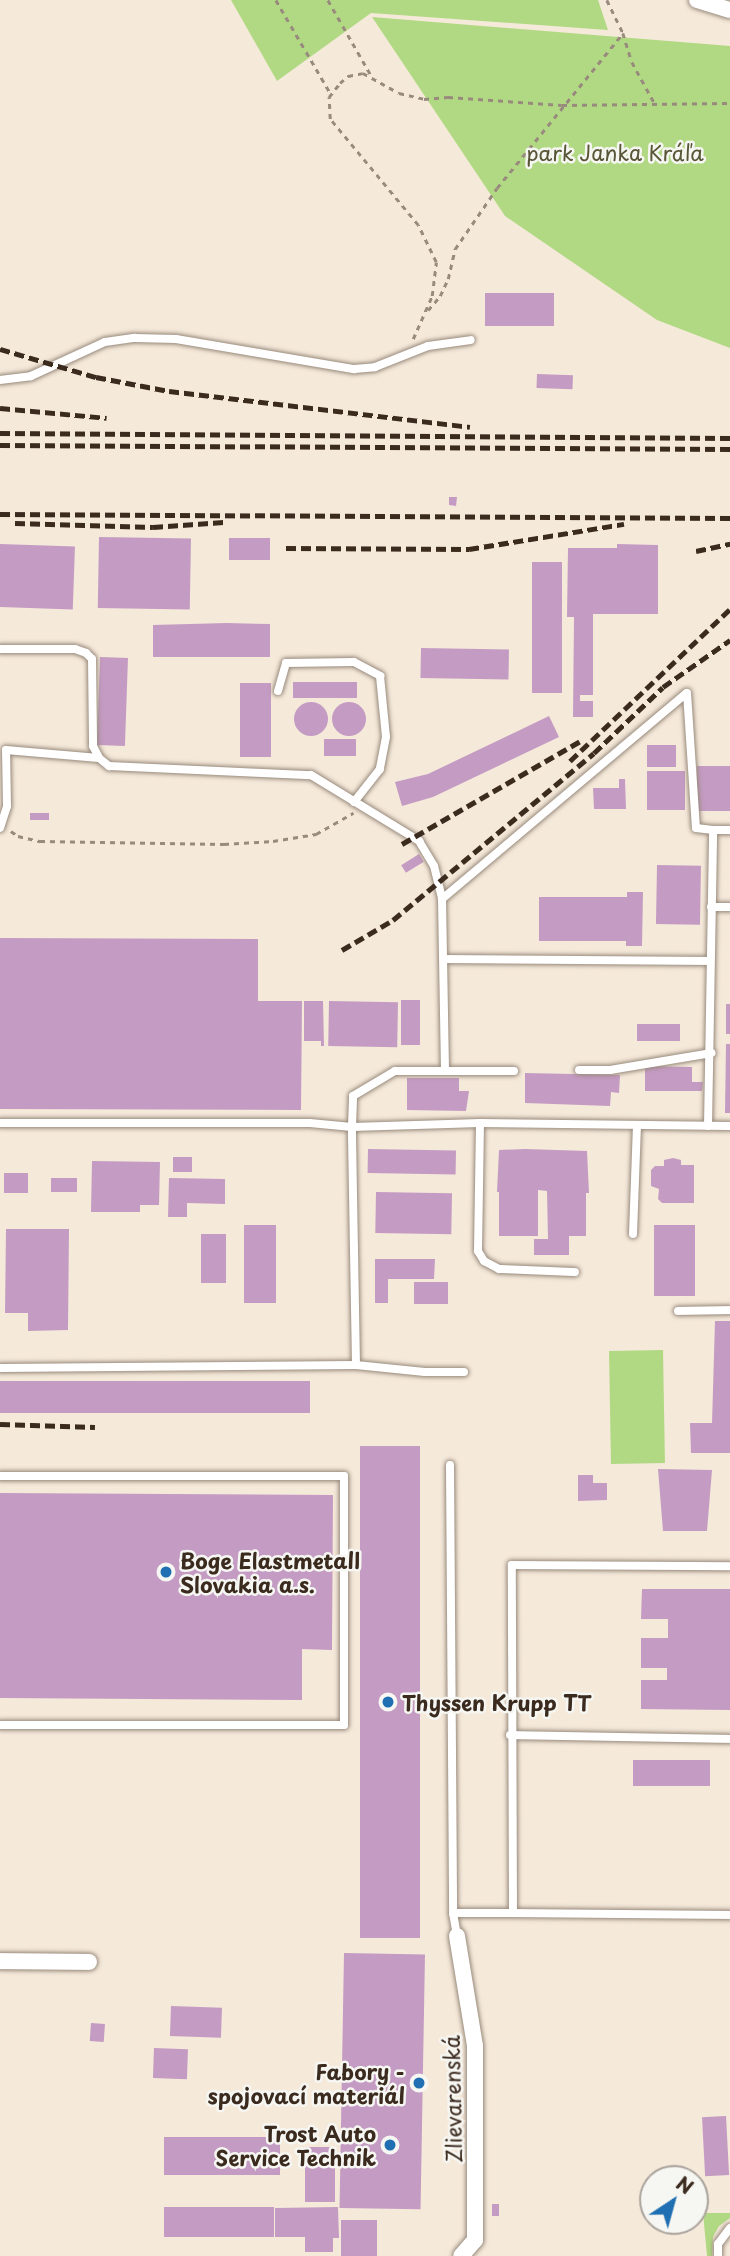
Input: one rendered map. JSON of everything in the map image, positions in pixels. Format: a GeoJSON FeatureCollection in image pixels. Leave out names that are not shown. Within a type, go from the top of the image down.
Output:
{"type":"FeatureCollection","features":[{"type":"Feature","properties":{"kind":"street"},"geometry":{"type":"LineString","coordinates":[[697,0],[730,10]]}},
{"type":"Feature","properties":{"kind":"street","name":"Zlievarenská"},"geometry":{"type":"LineString","coordinates":[[457,1936],[475,2046],[475,2240],[461,2256]]}},
{"type":"Feature","properties":{"kind":"street"},"geometry":{"type":"LineString","coordinates":[[0,1961],[89,1962]]}},
{"type":"Feature","properties":{"kind":"lane"},"geometry":{"type":"LineString","coordinates":[[0,380],[31,376],[105,342],[135,338],[176,339],[354,369],[375,367],[437,343],[471,340]]}},
{"type":"Feature","properties":{"kind":"lane"},"geometry":{"type":"LineString","coordinates":[[0,649],[75,649],[86,653],[92,659],[93,746],[99,758],[109,766],[311,775],[419,841],[434,866],[442,899],[445,1070]]}},
{"type":"Feature","properties":{"kind":"lane"},"geometry":{"type":"LineString","coordinates":[[278,691],[286,663],[354,662],[380,676],[386,737],[380,769],[357,805]]}},
{"type":"Feature","properties":{"kind":"lane"},"geometry":{"type":"LineString","coordinates":[[442,899],[687,693],[696,828],[730,830]]}},
{"type":"Feature","properties":{"kind":"lane"},"geometry":{"type":"LineString","coordinates":[[1,825],[7,806],[6,750],[99,758]]}},
{"type":"Feature","properties":{"kind":"lane"},"geometry":{"type":"LineString","coordinates":[[708,1126],[712,1053],[710,961],[713,830]]}},
{"type":"Feature","properties":{"kind":"lane"},"geometry":{"type":"LineString","coordinates":[[711,907],[730,907]]}},
{"type":"Feature","properties":{"kind":"lane"},"geometry":{"type":"LineString","coordinates":[[445,959],[710,961]]}},
{"type":"Feature","properties":{"kind":"lane"},"geometry":{"type":"LineString","coordinates":[[579,1070],[610,1070],[712,1053]]}},
{"type":"Feature","properties":{"kind":"lane"},"geometry":{"type":"LineString","coordinates":[[356,1365],[353,1096],[395,1071],[514,1071]]}},
{"type":"Feature","properties":{"kind":"lane"},"geometry":{"type":"LineString","coordinates":[[0,1124],[730,1126]]}},
{"type":"Feature","properties":{"kind":"lane"},"geometry":{"type":"LineString","coordinates":[[480,1124],[478,1251],[484,1261],[499,1269],[575,1272]]}},
{"type":"Feature","properties":{"kind":"lane"},"geometry":{"type":"LineString","coordinates":[[633,1234],[637,1127]]}},
{"type":"Feature","properties":{"kind":"lane"},"geometry":{"type":"LineString","coordinates":[[678,1311],[730,1310]]}},
{"type":"Feature","properties":{"kind":"lane"},"geometry":{"type":"LineString","coordinates":[[0,1368],[356,1365],[425,1372],[464,1372]]}},
{"type":"Feature","properties":{"kind":"lane"},"geometry":{"type":"LineString","coordinates":[[450,1465],[453,1913],[457,1936]]}},
{"type":"Feature","properties":{"kind":"lane"},"geometry":{"type":"LineString","coordinates":[[0,1476],[344,1476],[344,1725],[0,1725]]}},
{"type":"Feature","properties":{"kind":"lane"},"geometry":{"type":"LineString","coordinates":[[513,1913],[510,1735],[512,1565],[730,1566]]}},
{"type":"Feature","properties":{"kind":"lane"},"geometry":{"type":"LineString","coordinates":[[510,1735],[730,1739]]}},
{"type":"Feature","properties":{"kind":"lane"},"geometry":{"type":"LineString","coordinates":[[453,1913],[730,1915]]}},
{"type":"Feature","properties":{"kind":"lane"},"geometry":{"type":"LineString","coordinates":[[718,2256],[718,2244],[730,2228]]}},
{"type":"Feature","properties":{"kind":"path"},"geometry":{"type":"LineString","coordinates":[[276,0],[331,94]]}},
{"type":"Feature","properties":{"kind":"path"},"geometry":{"type":"LineString","coordinates":[[328,0],[371,75],[411,98],[562,104],[730,103]]}},
{"type":"Feature","properties":{"kind":"path"},"geometry":{"type":"LineString","coordinates":[[607,0],[623,33],[632,62],[655,104]]}},
{"type":"Feature","properties":{"kind":"path"},"geometry":{"type":"LineString","coordinates":[[394,359],[416,334],[427,312],[440,296],[448,279],[455,249],[467,236],[497,188],[562,104],[623,33]]}},
{"type":"Feature","properties":{"kind":"path"},"geometry":{"type":"LineString","coordinates":[[371,75],[348,76],[331,94],[328,107],[330,118],[418,225],[431,248],[437,272],[427,312]]}},
{"type":"Feature","properties":{"kind":"path"},"geometry":{"type":"LineString","coordinates":[[1,825],[18,836],[40,841],[223,844],[273,841],[316,834],[357,805]]}},
{"type":"Feature","properties":{"kind":"green space"},"geometry":{"type":"Polygon","coordinates":[[[231,0],[598,0],[608,30],[371,13],[277,81],[231,0]]]}},
{"type":"Feature","properties":{"kind":"green space","name":"park Janka Kráľa"},"geometry":{"type":"Polygon","coordinates":[[[372,17],[730,46],[730,348],[657,320],[505,216],[372,17]]]}},
{"type":"Feature","properties":{"kind":"green space"},"geometry":{"type":"Polygon","coordinates":[[[663,1350],[665,1463],[611,1464],[609,1351],[663,1350]]]}},
{"type":"Feature","properties":{"kind":"green space"},"geometry":{"type":"Polygon","coordinates":[[[709,2213],[730,2213],[730,2218],[719,2226],[713,2237],[712,2256],[707,2256],[705,2235],[709,2235],[709,2213]]]}},
{"type":"Feature","properties":{"kind":"building"},"geometry":{"type":"Polygon","coordinates":[[[485,293],[554,293],[554,326],[485,326],[485,293]]]}},
{"type":"Feature","properties":{"kind":"building"},"geometry":{"type":"Polygon","coordinates":[[[537,374],[573,375],[572,389],[537,388],[537,374]]]}},
{"type":"Feature","properties":{"kind":"building"},"geometry":{"type":"Polygon","coordinates":[[[449,497],[457,497],[456,506],[449,505],[449,497]]]}},
{"type":"Feature","properties":{"kind":"building"},"geometry":{"type":"Polygon","coordinates":[[[99,537],[191,539],[190,610],[98,608],[99,537]]]}},
{"type":"Feature","properties":{"kind":"building"},"geometry":{"type":"Polygon","coordinates":[[[229,538],[270,538],[270,560],[229,560],[229,538]]]}},
{"type":"Feature","properties":{"kind":"building"},"geometry":{"type":"Polygon","coordinates":[[[0,544],[75,547],[73,610],[0,607],[0,544]]]}},
{"type":"Feature","properties":{"kind":"building"},"geometry":{"type":"Polygon","coordinates":[[[617,544],[658,545],[658,614],[593,614],[593,695],[580,695],[580,701],[593,701],[593,717],[573,717],[574,617],[567,617],[568,548],[617,548],[617,544]]]}},
{"type":"Feature","properties":{"kind":"building"},"geometry":{"type":"Polygon","coordinates":[[[532,562],[562,562],[562,693],[532,693],[532,562]]]}},
{"type":"Feature","properties":{"kind":"building"},"geometry":{"type":"Polygon","coordinates":[[[270,624],[270,657],[153,657],[153,625],[270,624]]]}},
{"type":"Feature","properties":{"kind":"building"},"geometry":{"type":"Polygon","coordinates":[[[421,648],[509,650],[508,680],[420,678],[421,648]]]}},
{"type":"Feature","properties":{"kind":"building"},"geometry":{"type":"Polygon","coordinates":[[[100,657],[128,658],[125,746],[97,745],[100,657]]]}},
{"type":"Feature","properties":{"kind":"building"},"geometry":{"type":"Polygon","coordinates":[[[293,682],[357,682],[357,698],[293,698],[293,682]]]}},
{"type":"Feature","properties":{"kind":"building"},"geometry":{"type":"Polygon","coordinates":[[[240,683],[271,683],[271,757],[240,757],[240,683]]]}},
{"type":"Feature","properties":{"kind":"building"},"geometry":{"type":"Polygon","coordinates":[[[311,702],[323,707],[328,719],[323,731],[311,736],[299,731],[294,719],[299,707],[311,702]]]}},
{"type":"Feature","properties":{"kind":"building"},"geometry":{"type":"Polygon","coordinates":[[[349,702],[361,707],[366,719],[361,731],[349,736],[337,731],[332,719],[337,707],[349,702]]]}},
{"type":"Feature","properties":{"kind":"building"},"geometry":{"type":"Polygon","coordinates":[[[549,716],[559,737],[433,797],[402,806],[395,782],[428,774],[549,716]]]}},
{"type":"Feature","properties":{"kind":"building"},"geometry":{"type":"Polygon","coordinates":[[[324,739],[356,739],[356,756],[324,756],[324,739]]]}},
{"type":"Feature","properties":{"kind":"building"},"geometry":{"type":"Polygon","coordinates":[[[647,745],[676,745],[676,767],[647,767],[647,745]]]}},
{"type":"Feature","properties":{"kind":"building"},"geometry":{"type":"Polygon","coordinates":[[[697,766],[730,766],[730,811],[697,811],[697,766]]]}},
{"type":"Feature","properties":{"kind":"building"},"geometry":{"type":"Polygon","coordinates":[[[647,771],[685,771],[685,810],[647,810],[647,771]]]}},
{"type":"Feature","properties":{"kind":"building"},"geometry":{"type":"Polygon","coordinates":[[[619,779],[625,779],[626,809],[594,809],[593,788],[619,788],[619,779]]]}},
{"type":"Feature","properties":{"kind":"building"},"geometry":{"type":"Polygon","coordinates":[[[30,813],[49,813],[49,820],[30,820],[30,813]]]}},
{"type":"Feature","properties":{"kind":"building"},"geometry":{"type":"Polygon","coordinates":[[[419,854],[424,862],[406,873],[401,865],[419,854]]]}},
{"type":"Feature","properties":{"kind":"building"},"geometry":{"type":"Polygon","coordinates":[[[657,865],[701,866],[700,925],[656,924],[657,865]]]}},
{"type":"Feature","properties":{"kind":"building"},"geometry":{"type":"Polygon","coordinates":[[[627,892],[643,892],[642,946],[626,946],[626,941],[539,941],[539,897],[627,897],[627,892]]]}},
{"type":"Feature","properties":{"kind":"building"},"geometry":{"type":"Polygon","coordinates":[[[0,938],[258,939],[258,1001],[302,1001],[301,1110],[0,1109],[0,938]]]}},
{"type":"Feature","properties":{"kind":"building"},"geometry":{"type":"Polygon","coordinates":[[[401,1000],[420,1000],[420,1045],[401,1045],[401,1000]]]}},
{"type":"Feature","properties":{"kind":"building"},"geometry":{"type":"Polygon","coordinates":[[[304,1001],[323,1001],[324,1046],[321,1046],[321,1041],[304,1041],[304,1001]]]}},
{"type":"Feature","properties":{"kind":"building"},"geometry":{"type":"Polygon","coordinates":[[[329,1001],[398,1002],[397,1047],[328,1046],[329,1001]]]}},
{"type":"Feature","properties":{"kind":"building"},"geometry":{"type":"Polygon","coordinates":[[[726,1004],[730,1004],[730,1034],[726,1034],[726,1004]]]}},
{"type":"Feature","properties":{"kind":"building"},"geometry":{"type":"Polygon","coordinates":[[[637,1024],[680,1024],[680,1041],[637,1041],[637,1024]]]}},
{"type":"Feature","properties":{"kind":"building"},"geometry":{"type":"Polygon","coordinates":[[[726,1044],[730,1044],[730,1113],[725,1113],[726,1044]]]}},
{"type":"Feature","properties":{"kind":"building"},"geometry":{"type":"Polygon","coordinates":[[[645,1066],[692,1067],[692,1082],[703,1082],[702,1091],[645,1091],[645,1066]]]}},
{"type":"Feature","properties":{"kind":"building"},"geometry":{"type":"Polygon","coordinates":[[[525,1073],[620,1075],[619,1093],[611,1092],[610,1106],[525,1103],[525,1073]]]}},
{"type":"Feature","properties":{"kind":"building"},"geometry":{"type":"Polygon","coordinates":[[[407,1078],[459,1078],[459,1091],[469,1091],[466,1111],[407,1110],[407,1078]]]}},
{"type":"Feature","properties":{"kind":"building"},"geometry":{"type":"Polygon","coordinates":[[[368,1149],[456,1151],[456,1175],[368,1173],[368,1149]]]}},
{"type":"Feature","properties":{"kind":"building"},"geometry":{"type":"Polygon","coordinates":[[[499,1150],[587,1151],[589,1193],[586,1193],[586,1236],[569,1236],[569,1255],[534,1255],[534,1239],[548,1239],[547,1191],[538,1190],[538,1236],[499,1236],[499,1150]]]}},
{"type":"Feature","properties":{"kind":"building"},"geometry":{"type":"Polygon","coordinates":[[[173,1157],[192,1157],[192,1172],[173,1172],[173,1157]]]}},
{"type":"Feature","properties":{"kind":"building"},"geometry":{"type":"Polygon","coordinates":[[[664,1160],[681,1160],[681,1165],[694,1165],[694,1203],[662,1203],[658,1199],[659,1189],[651,1186],[651,1170],[655,1166],[664,1166],[664,1160]]]}},
{"type":"Feature","properties":{"kind":"building"},"geometry":{"type":"Polygon","coordinates":[[[92,1161],[160,1162],[159,1205],[140,1205],[140,1212],[91,1212],[92,1161]]]}},
{"type":"Feature","properties":{"kind":"building"},"geometry":{"type":"Polygon","coordinates":[[[4,1173],[28,1173],[28,1193],[4,1193],[4,1173]]]}},
{"type":"Feature","properties":{"kind":"building"},"geometry":{"type":"Polygon","coordinates":[[[51,1178],[77,1178],[77,1192],[51,1192],[51,1178]]]}},
{"type":"Feature","properties":{"kind":"building"},"geometry":{"type":"Polygon","coordinates":[[[169,1178],[225,1179],[225,1204],[187,1203],[187,1217],[168,1217],[169,1178]]]}},
{"type":"Feature","properties":{"kind":"building"},"geometry":{"type":"Polygon","coordinates":[[[376,1192],[452,1193],[451,1234],[375,1233],[376,1192]]]}},
{"type":"Feature","properties":{"kind":"building"},"geometry":{"type":"Polygon","coordinates":[[[244,1225],[276,1225],[276,1303],[244,1303],[244,1225]]]}},
{"type":"Feature","properties":{"kind":"building"},"geometry":{"type":"Polygon","coordinates":[[[654,1225],[695,1225],[695,1296],[654,1296],[654,1225]]]}},
{"type":"Feature","properties":{"kind":"building"},"geometry":{"type":"Polygon","coordinates":[[[6,1229],[69,1229],[68,1330],[28,1331],[28,1313],[5,1313],[6,1229]]]}},
{"type":"Feature","properties":{"kind":"building"},"geometry":{"type":"Polygon","coordinates":[[[201,1234],[226,1234],[226,1283],[201,1283],[201,1234]]]}},
{"type":"Feature","properties":{"kind":"building"},"geometry":{"type":"Polygon","coordinates":[[[375,1259],[435,1259],[434,1279],[388,1279],[388,1303],[375,1303],[375,1259]]]}},
{"type":"Feature","properties":{"kind":"building"},"geometry":{"type":"Polygon","coordinates":[[[414,1282],[448,1282],[448,1304],[414,1304],[414,1282]]]}},
{"type":"Feature","properties":{"kind":"building"},"geometry":{"type":"Polygon","coordinates":[[[715,1321],[730,1321],[730,1453],[691,1453],[690,1423],[712,1423],[715,1321]]]}},
{"type":"Feature","properties":{"kind":"building"},"geometry":{"type":"Polygon","coordinates":[[[0,1381],[310,1381],[310,1413],[0,1413],[0,1381]]]}},
{"type":"Feature","properties":{"kind":"building","name":"Thyssen Krupp TT"},"geometry":{"type":"Polygon","coordinates":[[[360,1446],[420,1446],[420,1938],[360,1938],[360,1446]]]}},
{"type":"Feature","properties":{"kind":"building"},"geometry":{"type":"Polygon","coordinates":[[[658,1469],[712,1470],[707,1531],[663,1531],[658,1469]]]}},
{"type":"Feature","properties":{"kind":"building"},"geometry":{"type":"Polygon","coordinates":[[[578,1475],[593,1475],[593,1483],[607,1483],[607,1500],[578,1501],[578,1475]]]}},
{"type":"Feature","properties":{"kind":"building","name":"Boge Elastmetall Slovakia a.s."},"geometry":{"type":"Polygon","coordinates":[[[0,1493],[333,1495],[332,1650],[302,1649],[302,1700],[0,1698],[0,1493]]]}},
{"type":"Feature","properties":{"kind":"building"},"geometry":{"type":"Polygon","coordinates":[[[642,1589],[730,1589],[730,1710],[641,1709],[641,1680],[667,1680],[667,1668],[641,1668],[641,1638],[668,1638],[668,1619],[641,1619],[642,1589]]]}},
{"type":"Feature","properties":{"kind":"building"},"geometry":{"type":"Polygon","coordinates":[[[633,1760],[710,1760],[710,1786],[633,1786],[633,1760]]]}},
{"type":"Feature","properties":{"kind":"building"},"geometry":{"type":"Polygon","coordinates":[[[344,1953],[425,1954],[421,2209],[340,2208],[344,1953]]]}},
{"type":"Feature","properties":{"kind":"building"},"geometry":{"type":"Polygon","coordinates":[[[171,2006],[222,2008],[221,2038],[170,2036],[171,2006]]]}},
{"type":"Feature","properties":{"kind":"building"},"geometry":{"type":"Polygon","coordinates":[[[91,2023],[105,2024],[104,2042],[90,2041],[91,2023]]]}},
{"type":"Feature","properties":{"kind":"building"},"geometry":{"type":"Polygon","coordinates":[[[154,2048],[188,2049],[187,2079],[153,2078],[154,2048]]]}},
{"type":"Feature","properties":{"kind":"building"},"geometry":{"type":"Polygon","coordinates":[[[726,2116],[729,2175],[709,2176],[709,2165],[705,2165],[702,2117],[726,2116]]]}},
{"type":"Feature","properties":{"kind":"building"},"geometry":{"type":"Polygon","coordinates":[[[164,2137],[280,2137],[280,2175],[164,2175],[164,2137]]]}},
{"type":"Feature","properties":{"kind":"building"},"geometry":{"type":"Polygon","coordinates":[[[305,2147],[335,2147],[335,2202],[305,2202],[305,2147]]]}},
{"type":"Feature","properties":{"kind":"building"},"geometry":{"type":"Polygon","coordinates":[[[492,2204],[499,2204],[499,2216],[492,2216],[492,2204]]]}},
{"type":"Feature","properties":{"kind":"building"},"geometry":{"type":"Polygon","coordinates":[[[164,2207],[274,2207],[274,2237],[164,2237],[164,2207]]]}},
{"type":"Feature","properties":{"kind":"building"},"geometry":{"type":"Polygon","coordinates":[[[338,2207],[339,2238],[333,2238],[333,2252],[305,2252],[305,2237],[275,2237],[275,2208],[338,2207]]]}},
{"type":"Feature","properties":{"kind":"building"},"geometry":{"type":"Polygon","coordinates":[[[341,2220],[377,2220],[377,2256],[341,2256],[341,2220]]]}},
{"type":"Feature","properties":{"kind":"railway"},"geometry":{"type":"LineString","coordinates":[[0,349],[96,377],[169,391],[470,427]]}},
{"type":"Feature","properties":{"kind":"railway"},"geometry":{"type":"LineString","coordinates":[[0,408],[107,418]]}},
{"type":"Feature","properties":{"kind":"railway"},"geometry":{"type":"LineString","coordinates":[[0,433],[730,438]]}},
{"type":"Feature","properties":{"kind":"railway"},"geometry":{"type":"LineString","coordinates":[[0,445],[730,449]]}},
{"type":"Feature","properties":{"kind":"railway"},"geometry":{"type":"LineString","coordinates":[[0,514],[730,518]]}},
{"type":"Feature","properties":{"kind":"railway"},"geometry":{"type":"LineString","coordinates":[[15,523],[153,527],[224,522]]}},
{"type":"Feature","properties":{"kind":"railway"},"geometry":{"type":"LineString","coordinates":[[286,548],[469,549],[624,524]]}},
{"type":"Feature","properties":{"kind":"railway"},"geometry":{"type":"LineString","coordinates":[[696,551],[730,544]]}},
{"type":"Feature","properties":{"kind":"railway"},"geometry":{"type":"LineString","coordinates":[[570,761],[730,609]]}},
{"type":"Feature","properties":{"kind":"railway"},"geometry":{"type":"LineString","coordinates":[[342,950],[393,920],[594,753],[663,687],[730,640]]}},
{"type":"Feature","properties":{"kind":"railway"},"geometry":{"type":"LineString","coordinates":[[402,844],[582,740]]}},
{"type":"Feature","properties":{"kind":"railway"},"geometry":{"type":"LineString","coordinates":[[0,1424],[95,1427]]}},
{"type":"Feature","properties":{"kind":"place","name":"Boge Elastmetall Slovakia a.s."},"geometry":{"type":"Point","coordinates":[166,1572]}},
{"type":"Feature","properties":{"kind":"place","name":"Thyssen Krupp TT"},"geometry":{"type":"Point","coordinates":[388,1702]}},
{"type":"Feature","properties":{"kind":"place","name":"Fabory - spojovací materiál"},"geometry":{"type":"Point","coordinates":[419,2083]}},
{"type":"Feature","properties":{"kind":"place","name":"Trost Auto Service Technik"},"geometry":{"type":"Point","coordinates":[390,2145]}}]}
